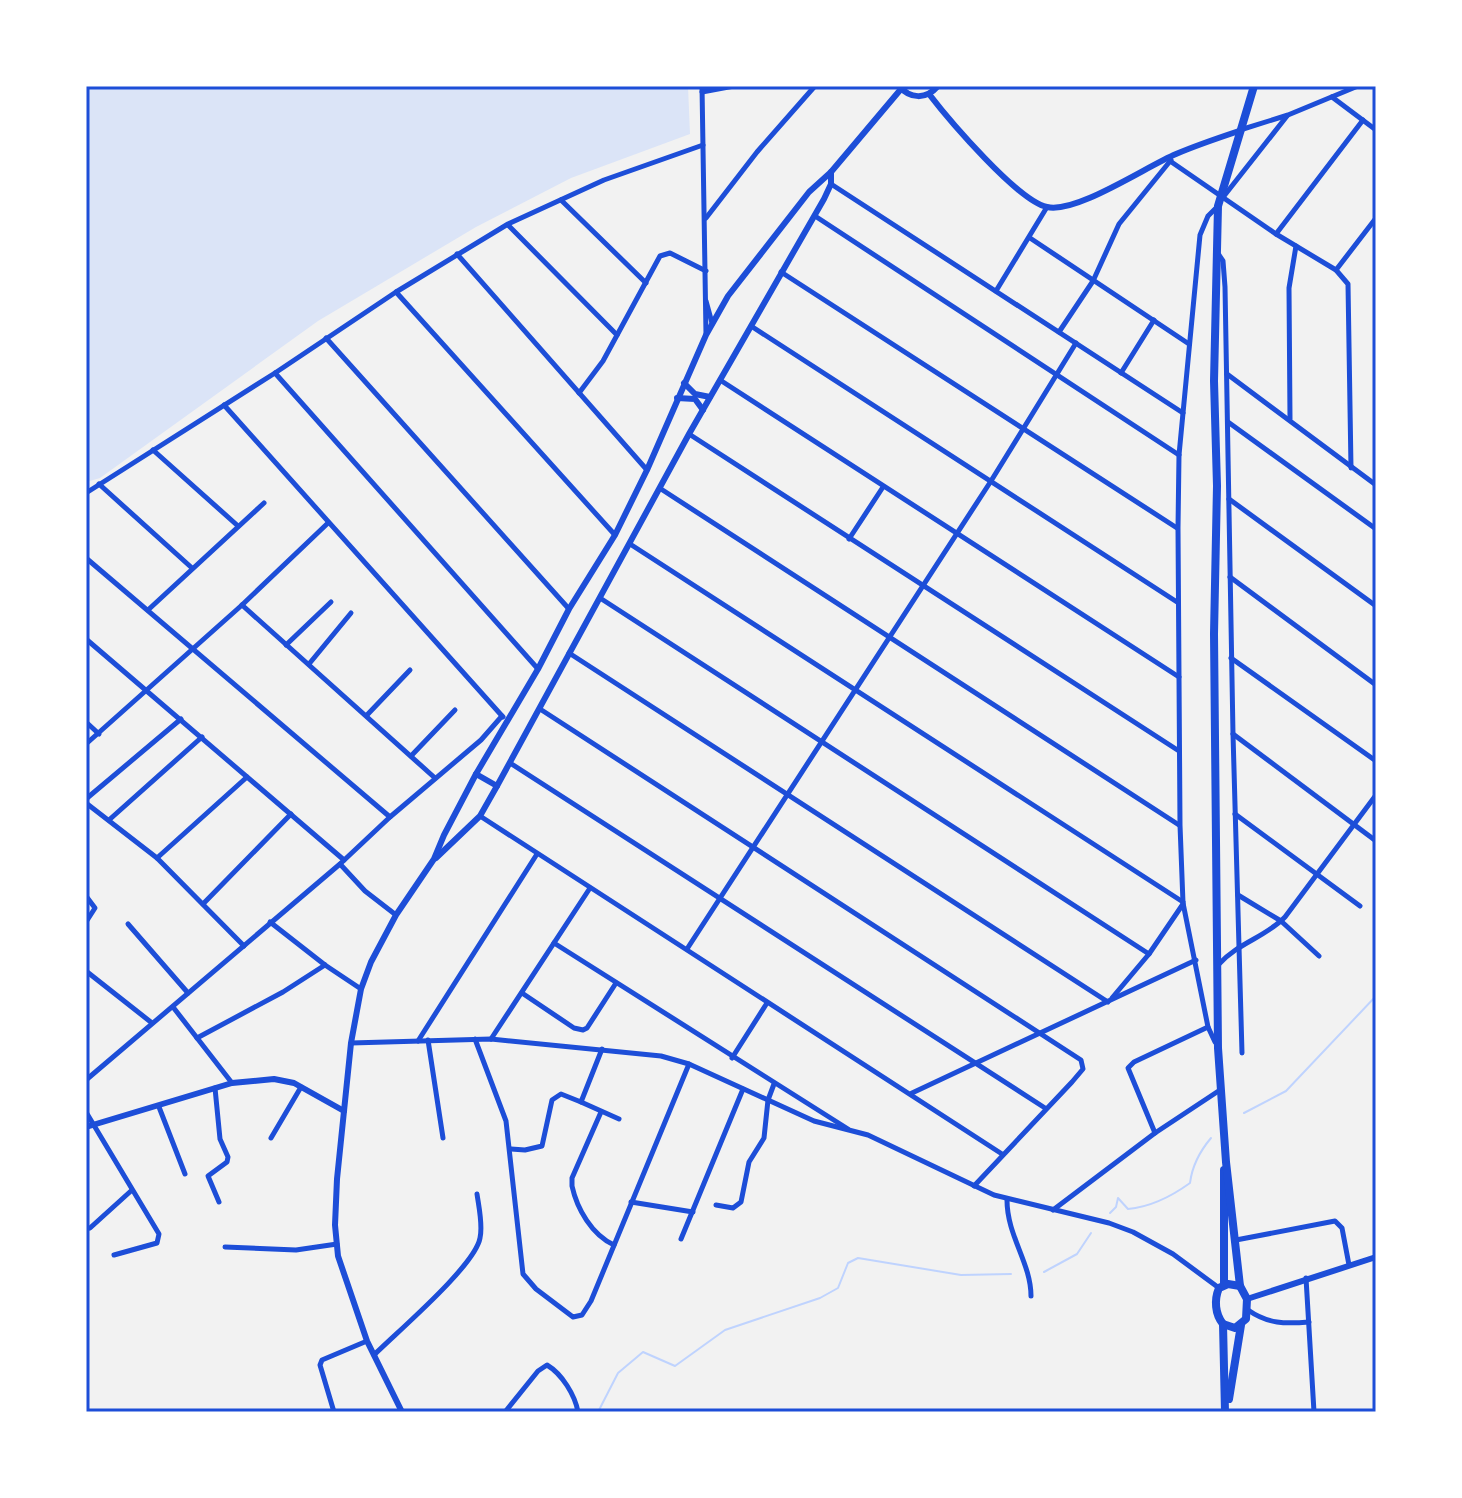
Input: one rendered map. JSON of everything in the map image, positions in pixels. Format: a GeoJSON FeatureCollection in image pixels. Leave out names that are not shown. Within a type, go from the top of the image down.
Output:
{"type":"FeatureCollection","features":[{"type":"Feature","properties":{"kind":"main road"},"geometry":{"type":"LineString","coordinates":[[1226,1412],[1241,1325],[1248,1310],[1247,1299],[1240,1286],[1226,1162],[1218,1048],[1214,381],[1220,199],[1254,86]]}},
{"type":"Feature","properties":{"kind":"main road"},"geometry":{"type":"LineString","coordinates":[[1226,1162],[1221,1286],[1216,1309],[1223,1324],[1226,1412]]}},
{"type":"Feature","properties":{"kind":"main road"},"geometry":{"type":"LineString","coordinates":[[1221,1286],[1240,1286]]}},
{"type":"Feature","properties":{"kind":"main road"},"geometry":{"type":"LineString","coordinates":[[1223,1324],[1235,1328],[1241,1325]]}},
{"type":"Feature","properties":{"kind":"street"},"geometry":{"type":"LineString","coordinates":[[706,335],[702,89],[734,86]]}},
{"type":"Feature","properties":{"kind":"street"},"geometry":{"type":"LineString","coordinates":[[706,218],[757,152],[815,86]]}},
{"type":"Feature","properties":{"kind":"street"},"geometry":{"type":"LineString","coordinates":[[402,1412],[367,1341],[346,1286],[337,1244],[337,1179],[351,1043],[361,989],[371,962],[396,915],[434,859],[476,774],[538,669],[569,609],[615,535],[712,323],[759,253],[900,88],[914,96],[929,94],[938,86]]}},
{"type":"Feature","properties":{"kind":"street"},"geometry":{"type":"LineString","coordinates":[[929,94],[1016,188],[1034,202],[1047,207],[1070,206],[1177,153],[1288,115],[1358,86]]}},
{"type":"Feature","properties":{"kind":"street"},"geometry":{"type":"LineString","coordinates":[[1331,97],[1376,130]]}},
{"type":"Feature","properties":{"kind":"street"},"geometry":{"type":"LineString","coordinates":[[1218,1048],[1208,1027],[1183,903],[1177,602],[1179,455],[1200,235],[1220,199],[1288,115]]}},
{"type":"Feature","properties":{"kind":"street"},"geometry":{"type":"LineString","coordinates":[[1276,234],[1363,120]]}},
{"type":"Feature","properties":{"kind":"street"},"geometry":{"type":"LineString","coordinates":[[1262,123],[1270,137]]}},
{"type":"Feature","properties":{"kind":"street"},"geometry":{"type":"LineString","coordinates":[[86,493],[396,292],[508,224],[604,180],[703,145]]}},
{"type":"Feature","properties":{"kind":"street"},"geometry":{"type":"LineString","coordinates":[[1059,332],[1093,281],[1119,224],[1177,153]]}},
{"type":"Feature","properties":{"kind":"street"},"geometry":{"type":"LineString","coordinates":[[1170,161],[1220,199],[1336,270],[1348,284],[1351,468]]}},
{"type":"Feature","properties":{"kind":"street"},"geometry":{"type":"LineString","coordinates":[[434,859],[480,816],[689,434],[815,216],[831,184],[831,172]]}},
{"type":"Feature","properties":{"kind":"street"},"geometry":{"type":"LineString","coordinates":[[831,184],[1183,413]]}},
{"type":"Feature","properties":{"kind":"street"},"geometry":{"type":"LineString","coordinates":[[561,200],[646,283]]}},
{"type":"Feature","properties":{"kind":"street"},"geometry":{"type":"LineString","coordinates":[[996,291],[1047,207]]}},
{"type":"Feature","properties":{"kind":"street"},"geometry":{"type":"LineString","coordinates":[[815,216],[1179,455]]}},
{"type":"Feature","properties":{"kind":"street"},"geometry":{"type":"LineString","coordinates":[[1336,270],[1376,218]]}},
{"type":"Feature","properties":{"kind":"street"},"geometry":{"type":"LineString","coordinates":[[508,224],[617,335]]}},
{"type":"Feature","properties":{"kind":"street"},"geometry":{"type":"LineString","coordinates":[[1030,238],[1189,344]]}},
{"type":"Feature","properties":{"kind":"street"},"geometry":{"type":"LineString","coordinates":[[1290,420],[1289,288],[1296,246]]}},
{"type":"Feature","properties":{"kind":"street"},"geometry":{"type":"LineString","coordinates":[[579,393],[603,361],[657,260],[665,253],[673,254],[707,271]]}},
{"type":"Feature","properties":{"kind":"street"},"geometry":{"type":"LineString","coordinates":[[457,254],[647,470]]}},
{"type":"Feature","properties":{"kind":"street"},"geometry":{"type":"LineString","coordinates":[[1219,255],[1224,269],[1242,1053]]}},
{"type":"Feature","properties":{"kind":"street"},"geometry":{"type":"LineString","coordinates":[[781,272],[1178,528]]}},
{"type":"Feature","properties":{"kind":"street"},"geometry":{"type":"LineString","coordinates":[[396,292],[615,535]]}},
{"type":"Feature","properties":{"kind":"street"},"geometry":{"type":"LineString","coordinates":[[706,301],[712,323]]}},
{"type":"Feature","properties":{"kind":"street"},"geometry":{"type":"LineString","coordinates":[[1121,373],[1154,320]]}},
{"type":"Feature","properties":{"kind":"street"},"geometry":{"type":"LineString","coordinates":[[750,325],[1177,602]]}},
{"type":"Feature","properties":{"kind":"street"},"geometry":{"type":"LineString","coordinates":[[326,338],[569,609]]}},
{"type":"Feature","properties":{"kind":"street"},"geometry":{"type":"LineString","coordinates":[[687,949],[991,481],[1076,343]]}},
{"type":"Feature","properties":{"kind":"street"},"geometry":{"type":"LineString","coordinates":[[275,373],[538,669]]}},
{"type":"Feature","properties":{"kind":"street"},"geometry":{"type":"LineString","coordinates":[[1226,373],[1376,485]]}},
{"type":"Feature","properties":{"kind":"street"},"geometry":{"type":"LineString","coordinates":[[720,380],[1179,677]]}},
{"type":"Feature","properties":{"kind":"street"},"geometry":{"type":"LineString","coordinates":[[684,383],[695,394],[710,397]]}},
{"type":"Feature","properties":{"kind":"street"},"geometry":{"type":"LineString","coordinates":[[677,398],[695,399],[703,410]]}},
{"type":"Feature","properties":{"kind":"street"},"geometry":{"type":"LineString","coordinates":[[224,405],[507,723]]}},
{"type":"Feature","properties":{"kind":"street"},"geometry":{"type":"LineString","coordinates":[[1227,421],[1376,529]]}},
{"type":"Feature","properties":{"kind":"street"},"geometry":{"type":"LineString","coordinates":[[689,434],[1180,752]]}},
{"type":"Feature","properties":{"kind":"street"},"geometry":{"type":"LineString","coordinates":[[153,450],[238,526]]}},
{"type":"Feature","properties":{"kind":"street"},"geometry":{"type":"LineString","coordinates":[[99,484],[192,568]]}},
{"type":"Feature","properties":{"kind":"street"},"geometry":{"type":"LineString","coordinates":[[849,539],[883,487]]}},
{"type":"Feature","properties":{"kind":"street"},"geometry":{"type":"LineString","coordinates":[[661,489],[1180,825]]}},
{"type":"Feature","properties":{"kind":"street"},"geometry":{"type":"LineString","coordinates":[[1229,499],[1376,606]]}},
{"type":"Feature","properties":{"kind":"street"},"geometry":{"type":"LineString","coordinates":[[148,610],[264,503]]}},
{"type":"Feature","properties":{"kind":"street"},"geometry":{"type":"LineString","coordinates":[[86,744],[242,605],[328,523]]}},
{"type":"Feature","properties":{"kind":"street"},"geometry":{"type":"LineString","coordinates":[[630,544],[1183,903]]}},
{"type":"Feature","properties":{"kind":"street"},"geometry":{"type":"LineString","coordinates":[[86,558],[390,817]]}},
{"type":"Feature","properties":{"kind":"street"},"geometry":{"type":"LineString","coordinates":[[1230,577],[1376,685]]}},
{"type":"Feature","properties":{"kind":"street"},"geometry":{"type":"LineString","coordinates":[[600,598],[1149,954]]}},
{"type":"Feature","properties":{"kind":"street"},"geometry":{"type":"LineString","coordinates":[[286,645],[331,602]]}},
{"type":"Feature","properties":{"kind":"street"},"geometry":{"type":"LineString","coordinates":[[242,605],[435,778]]}},
{"type":"Feature","properties":{"kind":"street"},"geometry":{"type":"LineString","coordinates":[[309,664],[351,613]]}},
{"type":"Feature","properties":{"kind":"street"},"geometry":{"type":"LineString","coordinates":[[86,639],[291,814],[342,862],[365,891],[396,915]]}},
{"type":"Feature","properties":{"kind":"street"},"geometry":{"type":"LineString","coordinates":[[569,653],[1108,1002]]}},
{"type":"Feature","properties":{"kind":"street"},"geometry":{"type":"LineString","coordinates":[[1231,658],[1376,761]]}},
{"type":"Feature","properties":{"kind":"street"},"geometry":{"type":"LineString","coordinates":[[367,715],[410,670]]}},
{"type":"Feature","properties":{"kind":"street"},"geometry":{"type":"LineString","coordinates":[[540,709],[1081,1060],[1084,1066],[1072,1082],[974,1186]]}},
{"type":"Feature","properties":{"kind":"street"},"geometry":{"type":"LineString","coordinates":[[411,756],[455,710]]}},
{"type":"Feature","properties":{"kind":"street"},"geometry":{"type":"LineString","coordinates":[[86,1080],[342,862],[481,740],[502,716]]}},
{"type":"Feature","properties":{"kind":"street"},"geometry":{"type":"LineString","coordinates":[[181,719],[86,801],[157,858],[244,946]]}},
{"type":"Feature","properties":{"kind":"street"},"geometry":{"type":"LineString","coordinates":[[86,722],[99,734]]}},
{"type":"Feature","properties":{"kind":"street"},"geometry":{"type":"LineString","coordinates":[[1233,734],[1376,841]]}},
{"type":"Feature","properties":{"kind":"street"},"geometry":{"type":"LineString","coordinates":[[109,820],[202,737]]}},
{"type":"Feature","properties":{"kind":"street"},"geometry":{"type":"LineString","coordinates":[[510,763],[1045,1108]]}},
{"type":"Feature","properties":{"kind":"street"},"geometry":{"type":"LineString","coordinates":[[476,774],[497,786]]}},
{"type":"Feature","properties":{"kind":"street"},"geometry":{"type":"LineString","coordinates":[[157,858],[247,777]]}},
{"type":"Feature","properties":{"kind":"street"},"geometry":{"type":"LineString","coordinates":[[1218,966],[1239,945],[1281,921],[1376,795]]}},
{"type":"Feature","properties":{"kind":"street"},"geometry":{"type":"LineString","coordinates":[[203,904],[291,814]]}},
{"type":"Feature","properties":{"kind":"street"},"geometry":{"type":"LineString","coordinates":[[1235,814],[1360,906]]}},
{"type":"Feature","properties":{"kind":"street"},"geometry":{"type":"LineString","coordinates":[[480,816],[1002,1154]]}},
{"type":"Feature","properties":{"kind":"street"},"geometry":{"type":"LineString","coordinates":[[418,1041],[537,854]]}},
{"type":"Feature","properties":{"kind":"street"},"geometry":{"type":"LineString","coordinates":[[491,1039],[590,888]]}},
{"type":"Feature","properties":{"kind":"street"},"geometry":{"type":"LineString","coordinates":[[1237,895],[1281,921],[1319,956]]}},
{"type":"Feature","properties":{"kind":"street"},"geometry":{"type":"LineString","coordinates":[[86,896],[95,908],[86,922]]}},
{"type":"Feature","properties":{"kind":"street"},"geometry":{"type":"LineString","coordinates":[[1108,1002],[1149,954],[1183,903]]}},
{"type":"Feature","properties":{"kind":"street"},"geometry":{"type":"LineString","coordinates":[[270,922],[361,989]]}},
{"type":"Feature","properties":{"kind":"street"},"geometry":{"type":"LineString","coordinates":[[128,924],[188,993]]}},
{"type":"Feature","properties":{"kind":"street"},"geometry":{"type":"LineString","coordinates":[[554,943],[849,1129],[1007,1200],[1109,1223],[1142,1236],[1221,1286]]}},
{"type":"Feature","properties":{"kind":"street"},"geometry":{"type":"LineString","coordinates":[[911,1094],[1196,960]]}},
{"type":"Feature","properties":{"kind":"street"},"geometry":{"type":"LineString","coordinates":[[197,1038],[283,992],[325,965]]}},
{"type":"Feature","properties":{"kind":"street"},"geometry":{"type":"LineString","coordinates":[[86,971],[152,1023]]}},
{"type":"Feature","properties":{"kind":"street"},"geometry":{"type":"LineString","coordinates":[[522,993],[574,1028],[583,1030],[616,983]]}},
{"type":"Feature","properties":{"kind":"street"},"geometry":{"type":"LineString","coordinates":[[732,1058],[767,1003]]}},
{"type":"Feature","properties":{"kind":"street"},"geometry":{"type":"LineString","coordinates":[[173,1007],[232,1083]]}},
{"type":"Feature","properties":{"kind":"street"},"geometry":{"type":"LineString","coordinates":[[1155,1133],[1128,1068],[1134,1062],[1208,1027]]}},
{"type":"Feature","properties":{"kind":"street"},"geometry":{"type":"LineString","coordinates":[[475,1039],[499,1098],[511,1149],[523,1274],[536,1289],[573,1317],[582,1315],[591,1301],[689,1064]]}},
{"type":"Feature","properties":{"kind":"street"},"geometry":{"type":"LineString","coordinates":[[351,1043],[491,1039],[652,1054],[689,1064],[832,1128],[849,1129]]}},
{"type":"Feature","properties":{"kind":"street"},"geometry":{"type":"LineString","coordinates":[[428,1040],[443,1138]]}},
{"type":"Feature","properties":{"kind":"street"},"geometry":{"type":"LineString","coordinates":[[581,1102],[602,1049]]}},
{"type":"Feature","properties":{"kind":"street"},"geometry":{"type":"LineString","coordinates":[[86,1127],[232,1083],[274,1079],[301,1087],[344,1111]]}},
{"type":"Feature","properties":{"kind":"street"},"geometry":{"type":"LineString","coordinates":[[716,1205],[733,1208],[741,1202],[749,1162],[760,1149],[764,1138],[768,1100],[774,1084]]}},
{"type":"Feature","properties":{"kind":"street"},"geometry":{"type":"LineString","coordinates":[[271,1138],[301,1087]]}},
{"type":"Feature","properties":{"kind":"street"},"geometry":{"type":"LineString","coordinates":[[215,1088],[220,1139],[227,1162],[208,1176],[219,1202]]}},
{"type":"Feature","properties":{"kind":"street"},"geometry":{"type":"LineString","coordinates":[[681,1239],[743,1089]]}},
{"type":"Feature","properties":{"kind":"street"},"geometry":{"type":"LineString","coordinates":[[1052,1210],[1155,1133],[1221,1089]]}},
{"type":"Feature","properties":{"kind":"street"},"geometry":{"type":"LineString","coordinates":[[511,1149],[542,1146],[550,1105],[556,1096],[565,1095],[619,1119]]}},
{"type":"Feature","properties":{"kind":"street"},"geometry":{"type":"LineString","coordinates":[[159,1107],[185,1174]]}},
{"type":"Feature","properties":{"kind":"street"},"geometry":{"type":"LineString","coordinates":[[86,1112],[156,1224],[160,1238],[155,1244],[114,1255]]}},
{"type":"Feature","properties":{"kind":"street"},"geometry":{"type":"LineString","coordinates":[[601,1112],[572,1178],[572,1186],[594,1231],[614,1245]]}},
{"type":"Feature","properties":{"kind":"street"},"geometry":{"type":"LineString","coordinates":[[90,1228],[132,1190]]}},
{"type":"Feature","properties":{"kind":"street"},"geometry":{"type":"LineString","coordinates":[[373,1355],[460,1270],[477,1248],[481,1229],[477,1194]]}},
{"type":"Feature","properties":{"kind":"street"},"geometry":{"type":"LineString","coordinates":[[1007,1200],[1008,1221],[1029,1280],[1031,1296]]}},
{"type":"Feature","properties":{"kind":"street"},"geometry":{"type":"LineString","coordinates":[[631,1202],[693,1212]]}},
{"type":"Feature","properties":{"kind":"street"},"geometry":{"type":"LineString","coordinates":[[1236,1240],[1335,1221],[1342,1228],[1349,1265]]}},
{"type":"Feature","properties":{"kind":"street"},"geometry":{"type":"LineString","coordinates":[[225,1247],[296,1250],[337,1244]]}},
{"type":"Feature","properties":{"kind":"street"},"geometry":{"type":"LineString","coordinates":[[1247,1299],[1376,1257]]}},
{"type":"Feature","properties":{"kind":"street"},"geometry":{"type":"LineString","coordinates":[[1306,1278],[1314,1412]]}},
{"type":"Feature","properties":{"kind":"street"},"geometry":{"type":"LineString","coordinates":[[1248,1310],[1268,1321],[1282,1324],[1309,1322]]}},
{"type":"Feature","properties":{"kind":"street"},"geometry":{"type":"LineString","coordinates":[[334,1412],[320,1365],[322,1360],[367,1341]]}},
{"type":"Feature","properties":{"kind":"street"},"geometry":{"type":"LineString","coordinates":[[505,1412],[538,1371],[547,1365],[555,1370],[573,1396],[578,1412]]}},
{"type":"Feature","properties":{"kind":"shaded area"},"geometry":{"type":"Polygon","coordinates":[[[86,86],[688,86],[690,134],[571,178],[476,227],[318,321],[100,478],[86,482],[86,86]]]}},
{"type":"Feature","properties":{"kind":"waterway"},"geometry":{"type":"LineString","coordinates":[[1244,1113],[1286,1091],[1376,996]]}},
{"type":"Feature","properties":{"kind":"waterway"},"geometry":{"type":"LineString","coordinates":[[1110,1213],[1116,1207],[1118,1198],[1128,1209],[1136,1208],[1160,1200],[1190,1183],[1197,1159],[1211,1138]]}},
{"type":"Feature","properties":{"kind":"waterway"},"geometry":{"type":"LineString","coordinates":[[1044,1272],[1077,1254],[1091,1233]]}},
{"type":"Feature","properties":{"kind":"waterway"},"geometry":{"type":"LineString","coordinates":[[598,1412],[618,1373],[643,1352],[675,1366],[725,1330],[820,1298],[838,1288],[848,1263],[858,1258],[961,1275],[1011,1274]]}}]}
